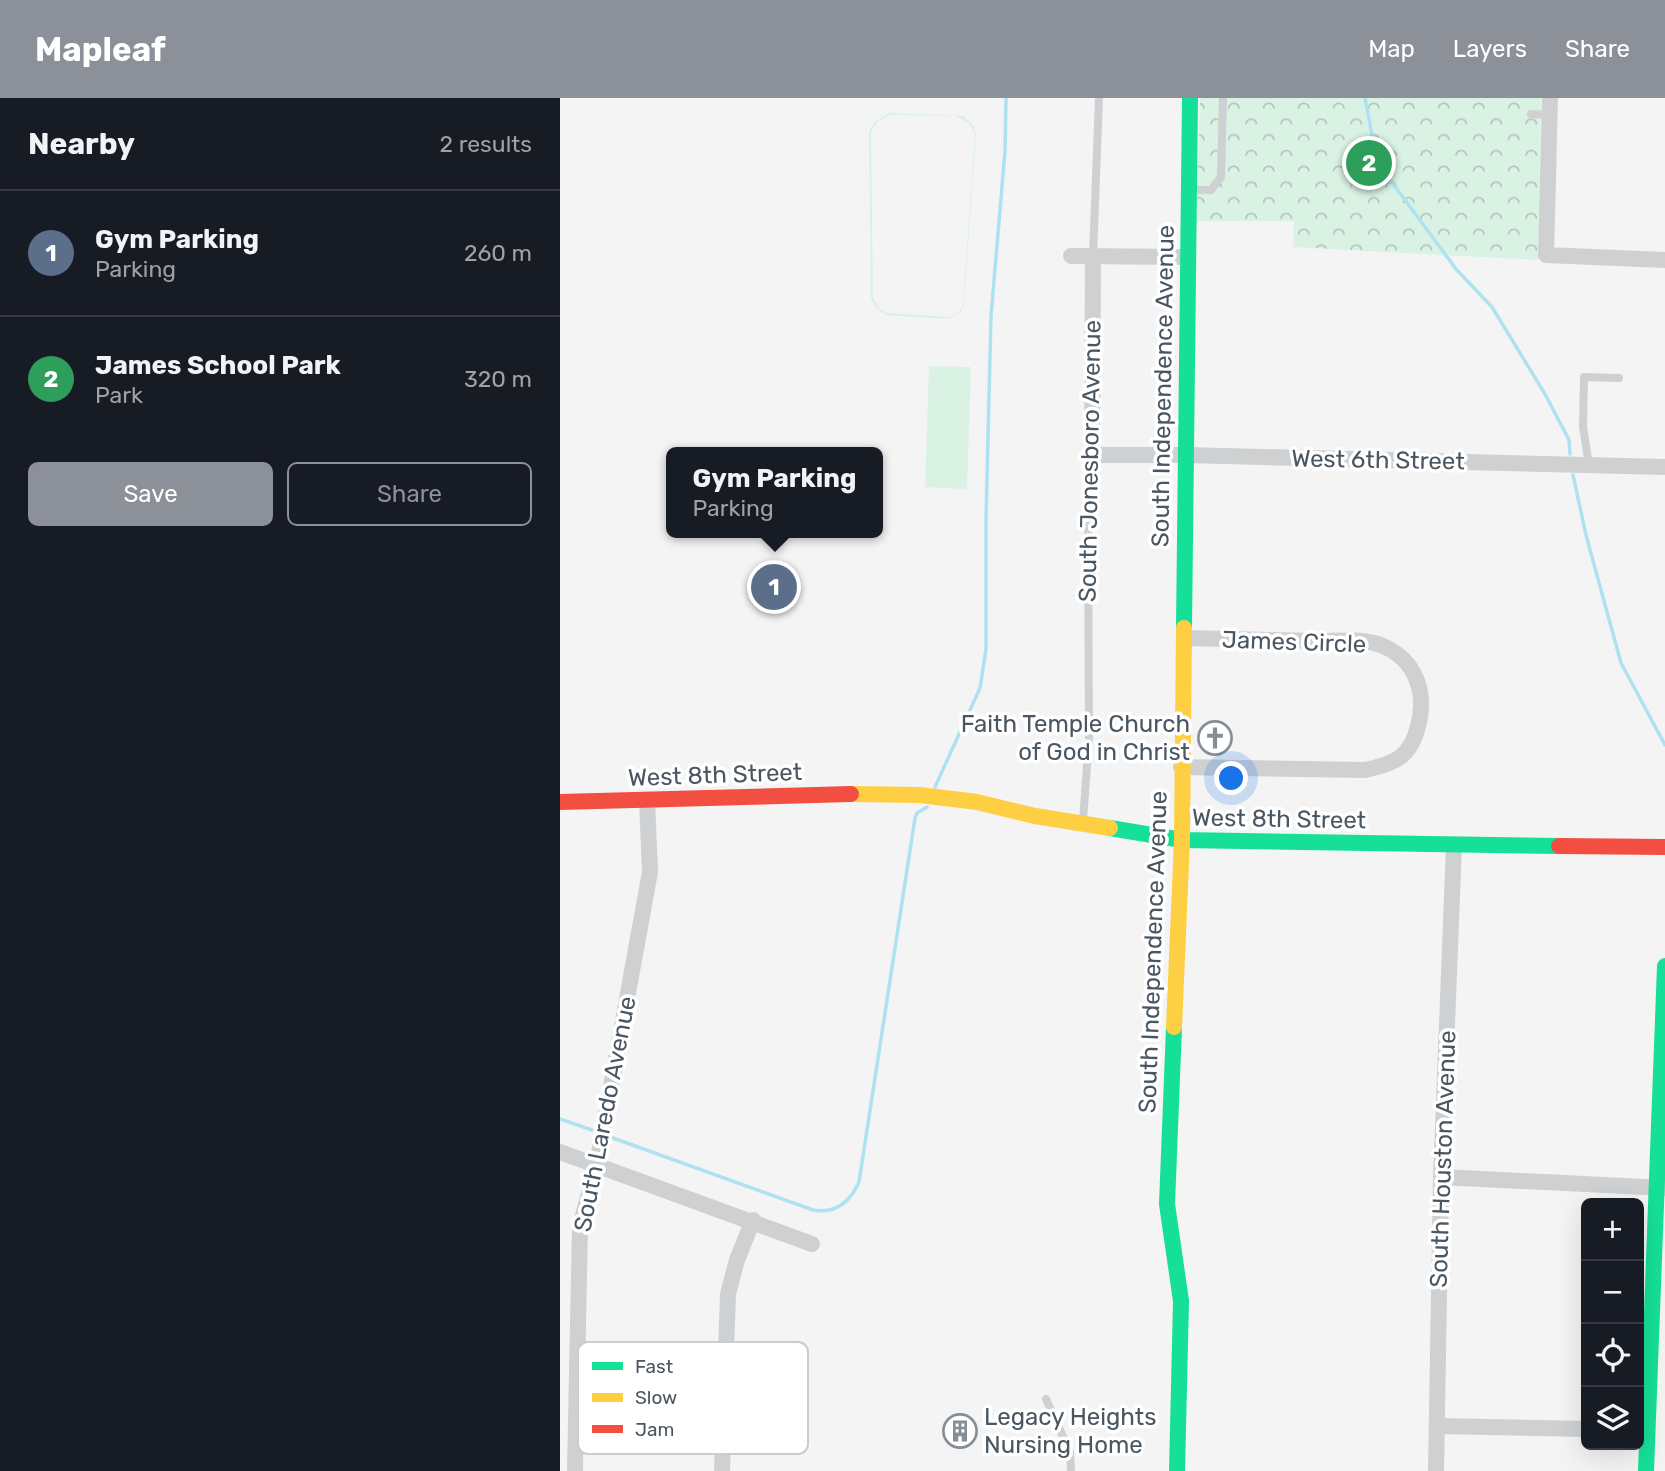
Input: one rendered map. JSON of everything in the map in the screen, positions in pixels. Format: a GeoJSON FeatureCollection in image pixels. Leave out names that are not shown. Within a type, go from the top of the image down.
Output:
{"type":"FeatureCollection","features":[{"type":"Feature","properties":{"kind":"street","name":"South Independence Avenue"},"geometry":{"type":"LineString","coordinates":[[1177,1471],[1181,1301],[1167,1204],[1182,840],[1190,98]]}},
{"type":"Feature","properties":{"kind":"street"},"geometry":{"type":"LineString","coordinates":[[1550,98],[1546,255],[1665,260]]}},
{"type":"Feature","properties":{"kind":"street"},"geometry":{"type":"LineString","coordinates":[[1072,256],[1187,257]]}},
{"type":"Feature","properties":{"kind":"street","name":"South Jonesboro Avenue"},"geometry":{"type":"LineString","coordinates":[[1092,455],[1093,256]]}},
{"type":"Feature","properties":{"kind":"street","name":"West 6th Street"},"geometry":{"type":"LineString","coordinates":[[1092,455],[1665,467]]}},
{"type":"Feature","properties":{"kind":"street","name":"James Circle"},"geometry":{"type":"LineString","coordinates":[[1181,766],[1365,770],[1383,766],[1396,761],[1412,746],[1422,705],[1419,681],[1410,665],[1381,645],[1347,641],[1184,638]]}},
{"type":"Feature","properties":{"kind":"street","name":"West 8th Street"},"geometry":{"type":"LineString","coordinates":[[560,802],[802,794],[920,795],[977,802],[1035,816],[1182,840],[1665,847]]}},
{"type":"Feature","properties":{"kind":"street","name":"South Laredo Avenue"},"geometry":{"type":"LineString","coordinates":[[575,1471],[580,1226],[597,1164],[650,872],[648,800]]}},
{"type":"Feature","properties":{"kind":"street","name":"South Houston Avenue"},"geometry":{"type":"LineString","coordinates":[[1436,1471],[1441,1177],[1454,846]]}},
{"type":"Feature","properties":{"kind":"street"},"geometry":{"type":"LineString","coordinates":[[1644,1418],[1661,1188],[1665,966]]}},
{"type":"Feature","properties":{"kind":"street"},"geometry":{"type":"LineString","coordinates":[[560,1152],[813,1244]]}},
{"type":"Feature","properties":{"kind":"street"},"geometry":{"type":"LineString","coordinates":[[1441,1177],[1661,1188]]}},
{"type":"Feature","properties":{"kind":"street"},"geometry":{"type":"LineString","coordinates":[[726,1342],[728,1294],[737,1260],[753,1220]]}},
{"type":"Feature","properties":{"kind":"street"},"geometry":{"type":"LineString","coordinates":[[1437,1426],[1581,1429]]}},
{"type":"Feature","properties":{"kind":"street"},"geometry":{"type":"LineString","coordinates":[[1644,1431],[1665,1431]]}},
{"type":"Feature","properties":{"kind":"street"},"geometry":{"type":"LineString","coordinates":[[1644,1444],[1646,1471]]}},
{"type":"Feature","properties":{"kind":"lane","name":"South Jonesboro Avenue"},"geometry":{"type":"LineString","coordinates":[[1093,256],[1099,98]]}},
{"type":"Feature","properties":{"kind":"lane"},"geometry":{"type":"LineString","coordinates":[[1188,190],[1211,190],[1221,177],[1223,98]]}},
{"type":"Feature","properties":{"kind":"lane"},"geometry":{"type":"LineString","coordinates":[[1531,114],[1549,115]]}},
{"type":"Feature","properties":{"kind":"lane"},"geometry":{"type":"LineString","coordinates":[[1589,465],[1583,427],[1584,377],[1619,378]]}},
{"type":"Feature","properties":{"kind":"lane","name":"South Jonesboro Avenue"},"geometry":{"type":"LineString","coordinates":[[1083,824],[1089,738],[1088,550],[1092,455]]}},
{"type":"Feature","properties":{"kind":"lane"},"geometry":{"type":"LineString","coordinates":[[1046,1399],[1070,1452],[1071,1471]]}},
{"type":"Feature","properties":{"kind":"green space"},"geometry":{"type":"Polygon","coordinates":[[[1200,98],[1541,98],[1538,260],[1293,247],[1294,221],[1196,221],[1200,98]]]}},
{"type":"Feature","properties":{"kind":"green space"},"geometry":{"type":"Polygon","coordinates":[[[889,113],[963,116],[973,125],[976,134],[964,303],[962,311],[948,319],[886,315],[878,310],[871,299],[869,132],[874,122],[889,113]],[[890,115],[878,121],[871,132],[873,298],[886,313],[948,317],[958,313],[962,306],[975,134],[969,123],[955,116],[890,115]]]}},
{"type":"Feature","properties":{"kind":"green space"},"geometry":{"type":"Polygon","coordinates":[[[929,366],[971,367],[967,489],[925,487],[929,366]]]}},
{"type":"Feature","properties":{"kind":"waterway"},"geometry":{"type":"LineString","coordinates":[[935,787],[980,688],[986,649],[991,316],[1005,151],[1006,98]]}},
{"type":"Feature","properties":{"kind":"waterway"},"geometry":{"type":"LineString","coordinates":[[1365,98],[1373,141],[1388,177],[1456,269],[1492,307],[1545,394],[1569,440],[1570,454]]}},
{"type":"Feature","properties":{"kind":"waterway"},"geometry":{"type":"LineString","coordinates":[[1573,475],[1586,535],[1621,663],[1665,745]]}},
{"type":"Feature","properties":{"kind":"waterway"},"geometry":{"type":"LineString","coordinates":[[613,1138],[813,1210],[828,1210],[846,1201],[859,1182],[915,818],[917,813],[927,807]]}},
{"type":"Feature","properties":{"kind":"waterway"},"geometry":{"type":"LineString","coordinates":[[560,1119],[592,1130]]}},
{"type":"Feature","properties":{"kind":"traffic: fast"},"geometry":{"type":"LineString","coordinates":[[1184,628],[1190,98]]}},
{"type":"Feature","properties":{"kind":"traffic: fast"},"geometry":{"type":"LineString","coordinates":[[1110,828],[1182,840],[1559,846]]}},
{"type":"Feature","properties":{"kind":"traffic: fast"},"geometry":{"type":"LineString","coordinates":[[1646,1471],[1665,966]]}},
{"type":"Feature","properties":{"kind":"traffic: fast"},"geometry":{"type":"LineString","coordinates":[[1174,1027],[1167,1204],[1181,1301],[1177,1471]]}},
{"type":"Feature","properties":{"kind":"traffic: slow"},"geometry":{"type":"LineString","coordinates":[[1174,1027],[1182,840],[1184,628]]}},
{"type":"Feature","properties":{"kind":"traffic: slow"},"geometry":{"type":"LineString","coordinates":[[851,794],[920,795],[977,802],[1035,816],[1110,828]]}},
{"type":"Feature","properties":{"kind":"traffic: jam"},"geometry":{"type":"LineString","coordinates":[[560,802],[851,794]]}},
{"type":"Feature","properties":{"kind":"traffic: jam"},"geometry":{"type":"LineString","coordinates":[[1559,846],[1665,847]]}},
{"type":"Feature","properties":{"kind":"place","name":"James School Park"},"geometry":{"type":"Point","coordinates":[1369,163]}},
{"type":"Feature","properties":{"kind":"place","name":"Gym Parking"},"geometry":{"type":"Point","coordinates":[774,587]}},
{"type":"Feature","properties":{"kind":"place","name":"Faith Temple Church of God in Christ"},"geometry":{"type":"Point","coordinates":[1215,738]}},
{"type":"Feature","properties":{"kind":"place","name":"Legacy Heights Nursing Home"},"geometry":{"type":"Point","coordinates":[960,1431]}}]}
